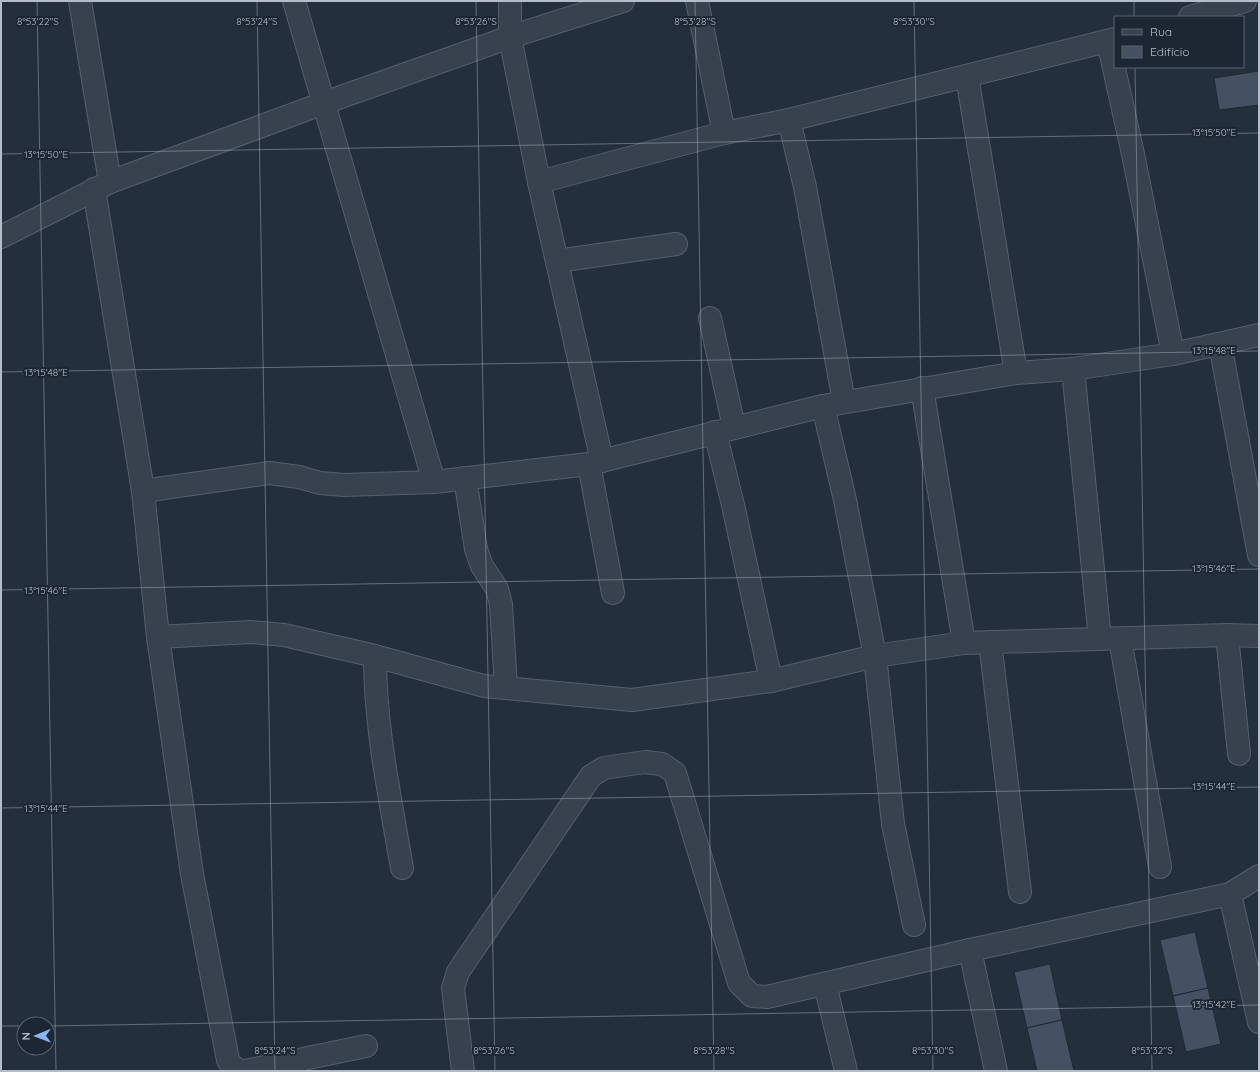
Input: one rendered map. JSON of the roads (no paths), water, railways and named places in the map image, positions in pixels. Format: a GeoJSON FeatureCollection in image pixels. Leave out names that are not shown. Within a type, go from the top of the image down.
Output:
{"type":"FeatureCollection","features":[{"type":"Feature","properties":{"kind":"street"},"geometry":{"type":"LineString","coordinates":[[80,1],[102,185],[142,491],[158,637],[192,874],[228,1060],[233,1067],[241,1071]]}},
{"type":"Feature","properties":{"kind":"street"},"geometry":{"type":"LineString","coordinates":[[294,1],[434,482]]}},
{"type":"Feature","properties":{"kind":"street"},"geometry":{"type":"LineString","coordinates":[[510,1],[510,37],[539,182],[557,260],[596,462],[614,593]]}},
{"type":"Feature","properties":{"kind":"street"},"geometry":{"type":"LineString","coordinates":[[1,237],[102,185],[324,103],[510,37],[623,1]]}},
{"type":"Feature","properties":{"kind":"street"},"geometry":{"type":"LineString","coordinates":[[696,1],[724,133]]}},
{"type":"Feature","properties":{"kind":"street"},"geometry":{"type":"LineString","coordinates":[[1193,16],[1245,1]]}},
{"type":"Feature","properties":{"kind":"street"},"geometry":{"type":"LineString","coordinates":[[539,182],[724,133],[789,120],[1112,40],[1114,51]]}},
{"type":"Feature","properties":{"kind":"street"},"geometry":{"type":"LineString","coordinates":[[1117,68],[1173,354]]}},
{"type":"Feature","properties":{"kind":"street"},"geometry":{"type":"LineString","coordinates":[[967,76],[1016,373]]}},
{"type":"Feature","properties":{"kind":"street"},"geometry":{"type":"LineString","coordinates":[[789,120],[805,187],[834,404],[845,500],[875,656],[892,824],[914,925]]}},
{"type":"Feature","properties":{"kind":"street"},"geometry":{"type":"LineString","coordinates":[[557,260],[676,244]]}},
{"type":"Feature","properties":{"kind":"street"},"geometry":{"type":"LineString","coordinates":[[710,318],[725,430],[733,505],[771,681]]}},
{"type":"Feature","properties":{"kind":"street"},"geometry":{"type":"LineString","coordinates":[[142,491],[269,473],[299,477],[320,483],[344,485],[434,482],[596,462],[834,404],[1016,373],[1073,369],[1173,354],[1259,335]]}},
{"type":"Feature","properties":{"kind":"street"},"geometry":{"type":"LineString","coordinates":[[1220,344],[1259,555]]}},
{"type":"Feature","properties":{"kind":"street"},"geometry":{"type":"LineString","coordinates":[[1073,369],[1110,639],[1160,867]]}},
{"type":"Feature","properties":{"kind":"street"},"geometry":{"type":"LineString","coordinates":[[922,388],[964,643]]}},
{"type":"Feature","properties":{"kind":"street"},"geometry":{"type":"LineString","coordinates":[[465,478],[476,549],[482,566],[497,589],[501,604],[506,688]]}},
{"type":"Feature","properties":{"kind":"street"},"geometry":{"type":"LineString","coordinates":[[158,637],[251,632],[284,634],[375,656],[484,686],[632,700],[771,681],[875,656],[964,643],[1227,635],[1259,636]]}},
{"type":"Feature","properties":{"kind":"street"},"geometry":{"type":"LineString","coordinates":[[1227,635],[1239,754]]}},
{"type":"Feature","properties":{"kind":"street"},"geometry":{"type":"LineString","coordinates":[[990,642],[1020,892]]}},
{"type":"Feature","properties":{"kind":"street"},"geometry":{"type":"LineString","coordinates":[[375,656],[375,687],[380,745],[402,868]]}},
{"type":"Feature","properties":{"kind":"street"},"geometry":{"type":"LineString","coordinates":[[463,1071],[453,988],[458,972],[591,776],[604,768],[645,762],[662,764],[675,773],[739,983],[752,996],[767,996],[825,984],[970,950],[1230,894],[1259,876]]}},
{"type":"Feature","properties":{"kind":"street"},"geometry":{"type":"LineString","coordinates":[[1230,894],[1259,1022]]}},
{"type":"Feature","properties":{"kind":"street"},"geometry":{"type":"LineString","coordinates":[[970,950],[996,1071]]}},
{"type":"Feature","properties":{"kind":"street"},"geometry":{"type":"LineString","coordinates":[[825,984],[846,1071]]}},
{"type":"Feature","properties":{"kind":"street"},"geometry":{"type":"LineString","coordinates":[[246,1071],[366,1046]]}}]}
